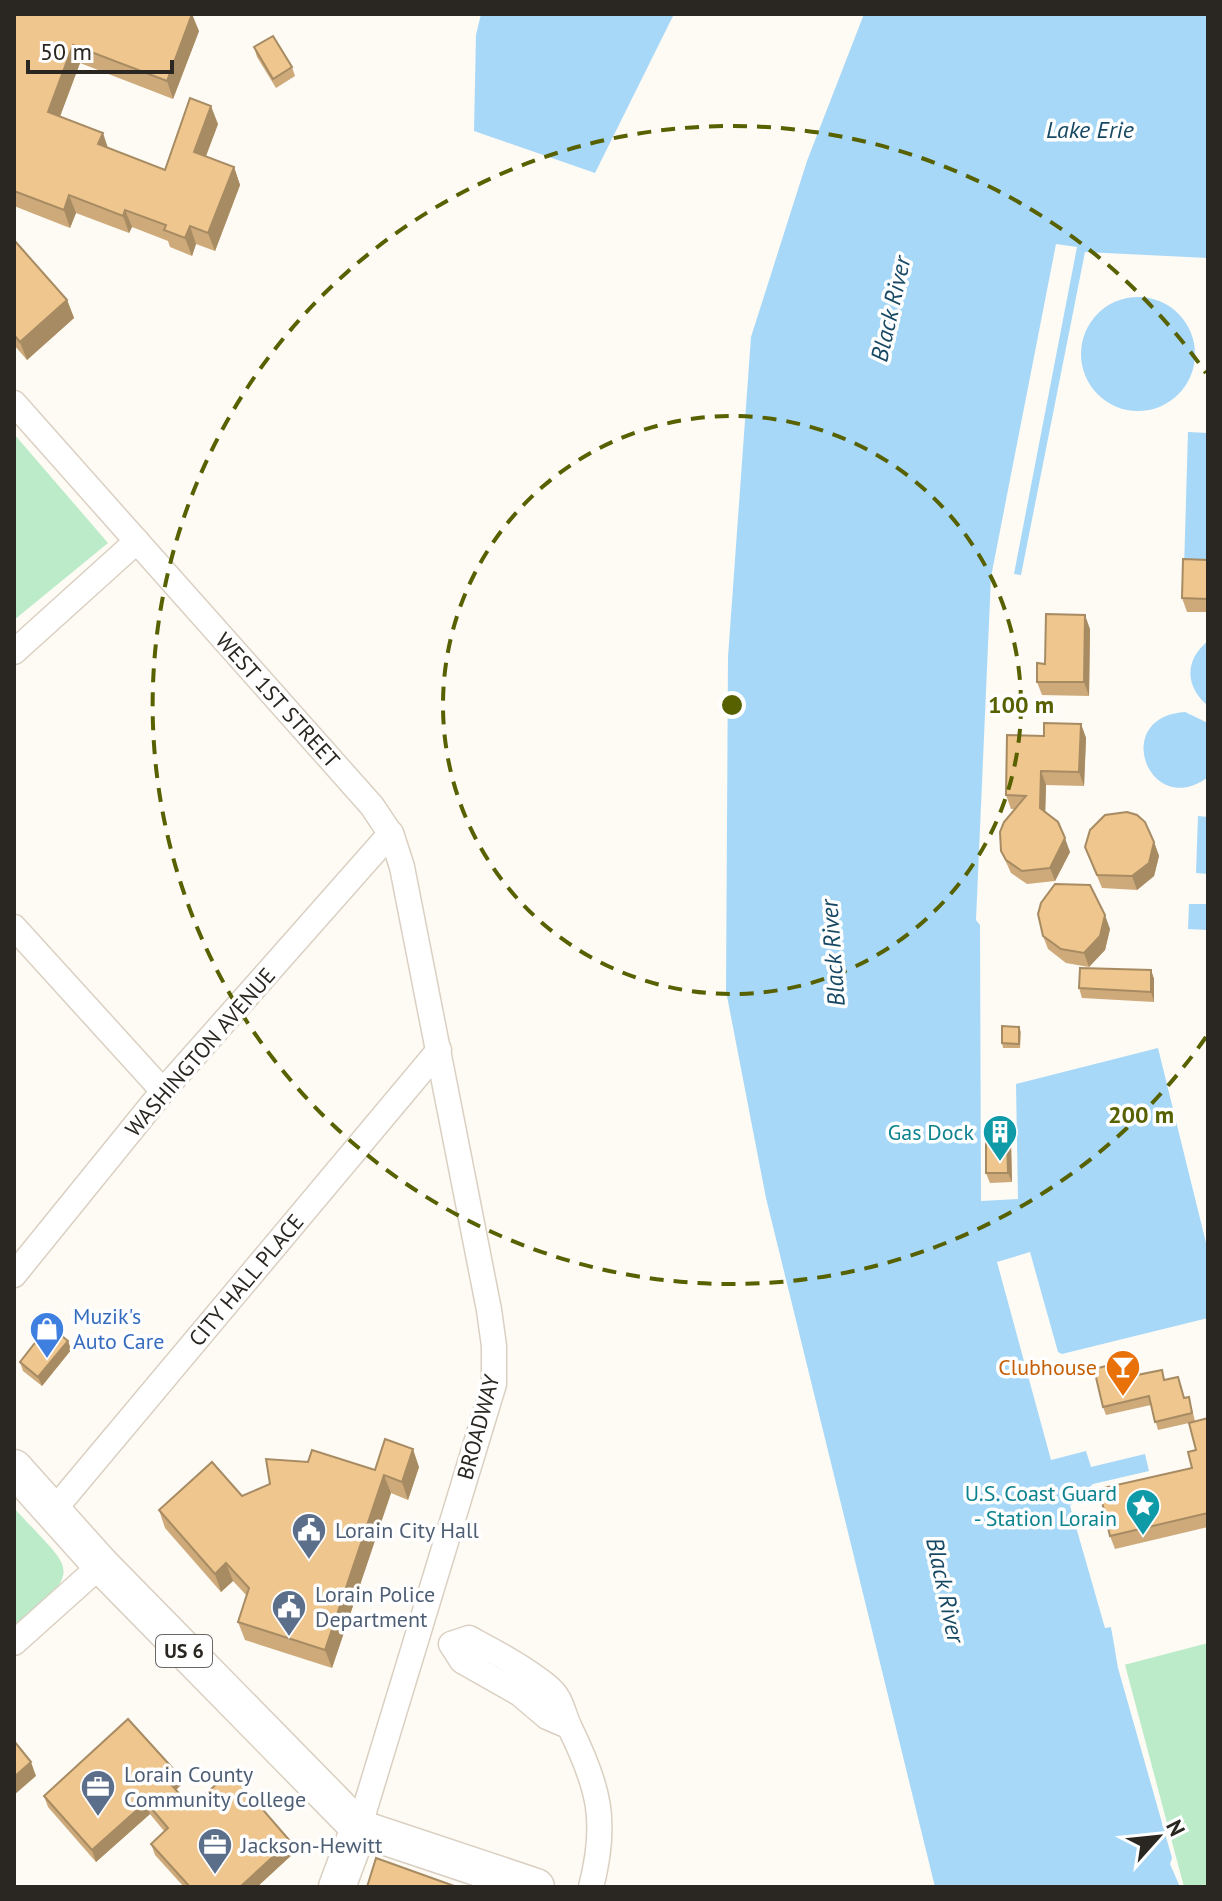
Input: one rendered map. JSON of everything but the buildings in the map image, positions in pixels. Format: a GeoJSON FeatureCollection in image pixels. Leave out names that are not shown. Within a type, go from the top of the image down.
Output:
{"type":"FeatureCollection","features":[{"type":"Feature","properties":{"kind":"main road","name":"US 6"},"geometry":{"type":"LineString","coordinates":[[14,1468],[101,1565],[325,1798],[359,1828],[536,1887]]}},
{"type":"Feature","properties":{"kind":"main road","name":"BROADWAY"},"geometry":{"type":"LineString","coordinates":[[337,1887],[359,1828]]}},
{"type":"Feature","properties":{"kind":"street","name":"WEST 1ST STREET"},"geometry":{"type":"LineString","coordinates":[[14,403],[363,795],[391,833],[406,883],[439,1050]]}},
{"type":"Feature","properties":{"kind":"street"},"geometry":{"type":"LineString","coordinates":[[14,652],[137,541]]}},
{"type":"Feature","properties":{"kind":"street","name":"WASHINGTON AVENUE"},"geometry":{"type":"LineString","coordinates":[[14,1275],[163,1091],[391,833]]}},
{"type":"Feature","properties":{"kind":"street"},"geometry":{"type":"LineString","coordinates":[[14,927],[163,1091]]}},
{"type":"Feature","properties":{"kind":"street","name":"CITY HALL PLACE"},"geometry":{"type":"LineString","coordinates":[[53,1511],[439,1050]]}},
{"type":"Feature","properties":{"kind":"street","name":"BROADWAY"},"geometry":{"type":"LineString","coordinates":[[359,1828],[494,1384],[489,1310],[439,1050]]}},
{"type":"Feature","properties":{"kind":"street"},"geometry":{"type":"LineString","coordinates":[[14,1643],[101,1565]]}},
{"type":"Feature","properties":{"kind":"street"},"geometry":{"type":"LineString","coordinates":[[418,1633],[451,1644],[469,1638],[548,1686],[564,1706],[568,1726],[591,1769],[598,1799],[599,1848],[591,1887]]}},
{"type":"Feature","properties":{"kind":"green space"},"geometry":{"type":"Polygon","coordinates":[[[14,434],[108,543],[14,620],[14,434]]]}},
{"type":"Feature","properties":{"kind":"green space"},"geometry":{"type":"Polygon","coordinates":[[[14,1508],[60,1559],[64,1570],[61,1581],[52,1593],[14,1630],[14,1508]]]}},
{"type":"Feature","properties":{"kind":"green space"},"geometry":{"type":"Polygon","coordinates":[[[1208,1643],[1208,1887],[1180,1887],[1120,1666],[1208,1643]]]}},
{"type":"Feature","properties":{"kind":"water"},"geometry":{"type":"Polygon","coordinates":[[[481,14],[674,14],[595,173],[474,131],[476,35],[481,14]]]}},
{"type":"Feature","properties":{"kind":"water"},"geometry":{"type":"Polygon","coordinates":[[[864,14],[1208,14],[1208,258],[1085,252],[1021,575],[1014,574],[1077,247],[1056,244],[991,577],[976,920],[980,925],[981,1201],[1018,1199],[1016,1084],[1158,1048],[1208,1251],[1208,1318],[1062,1354],[1058,1352],[1030,1252],[997,1262],[1051,1460],[1086,1451],[1091,1467],[1145,1454],[1149,1471],[1093,1484],[1070,1506],[1105,1628],[1111,1627],[1180,1887],[935,1887],[766,1198],[726,991],[728,657],[751,337],[807,161],[864,14]]]}},
{"type":"Feature","properties":{"kind":"water"},"geometry":{"type":"Polygon","coordinates":[[[1138,297],[1160,302],[1178,314],[1190,332],[1195,354],[1190,376],[1178,394],[1160,406],[1138,411],[1116,406],[1098,394],[1086,376],[1081,354],[1086,332],[1098,314],[1116,302],[1138,297]]]}},
{"type":"Feature","properties":{"kind":"water"},"geometry":{"type":"Polygon","coordinates":[[[1188,432],[1208,433],[1208,570],[1184,569],[1188,432]]]}},
{"type":"Feature","properties":{"kind":"water"},"geometry":{"type":"Polygon","coordinates":[[[1208,641],[1208,706],[1200,699],[1190,674],[1195,656],[1208,641]]]}},
{"type":"Feature","properties":{"kind":"water"},"geometry":{"type":"Polygon","coordinates":[[[1185,712],[1208,723],[1208,777],[1187,787],[1169,786],[1155,777],[1146,763],[1144,746],[1148,730],[1162,718],[1185,712]]]}},
{"type":"Feature","properties":{"kind":"water"},"geometry":{"type":"Polygon","coordinates":[[[1198,816],[1208,817],[1208,874],[1196,873],[1198,816]]]}},
{"type":"Feature","properties":{"kind":"water"},"geometry":{"type":"Polygon","coordinates":[[[1189,904],[1208,904],[1208,930],[1188,929],[1189,904]]]}},
{"type":"Feature","properties":{"kind":"pier"},"geometry":{"type":"Polygon","coordinates":[[[1111,1627],[1115,1627],[1184,1887],[1180,1887],[1170,1864],[1172,1858],[1118,1668],[1111,1627]]]}},
{"type":"Feature","properties":{"kind":"place","name":"Gas Dock"},"geometry":{"type":"Point","coordinates":[1000,1163]}},
{"type":"Feature","properties":{"kind":"place","name":"Muzik's Auto Care"},"geometry":{"type":"Point","coordinates":[47,1360]}},
{"type":"Feature","properties":{"kind":"place","name":"Clubhouse"},"geometry":{"type":"Point","coordinates":[1123,1398]}},
{"type":"Feature","properties":{"kind":"place","name":"U.S. Coast Guard - Station Lorain"},"geometry":{"type":"Point","coordinates":[1143,1537]}},
{"type":"Feature","properties":{"kind":"place","name":"Lorain City Hall"},"geometry":{"type":"Point","coordinates":[309,1561]}},
{"type":"Feature","properties":{"kind":"place","name":"Lorain Police Department"},"geometry":{"type":"Point","coordinates":[289,1638]}},
{"type":"Feature","properties":{"kind":"place","name":"Lorain County Community College"},"geometry":{"type":"Point","coordinates":[98,1818]}},
{"type":"Feature","properties":{"kind":"place","name":"Jackson-Hewitt"},"geometry":{"type":"Point","coordinates":[215,1876]}},
{"type":"Feature","properties":{"kind":"water label","name":"Lake Erie"},"geometry":{"type":"Point","coordinates":[1090,130]}},
{"type":"Feature","properties":{"kind":"water label","name":"Black River"},"geometry":{"type":"Point","coordinates":[891,309]}},
{"type":"Feature","properties":{"kind":"water label","name":"Black River"},"geometry":{"type":"Point","coordinates":[833,953]}},
{"type":"Feature","properties":{"kind":"water label","name":"Black River"},"geometry":{"type":"Point","coordinates":[945,1590]}}]}
